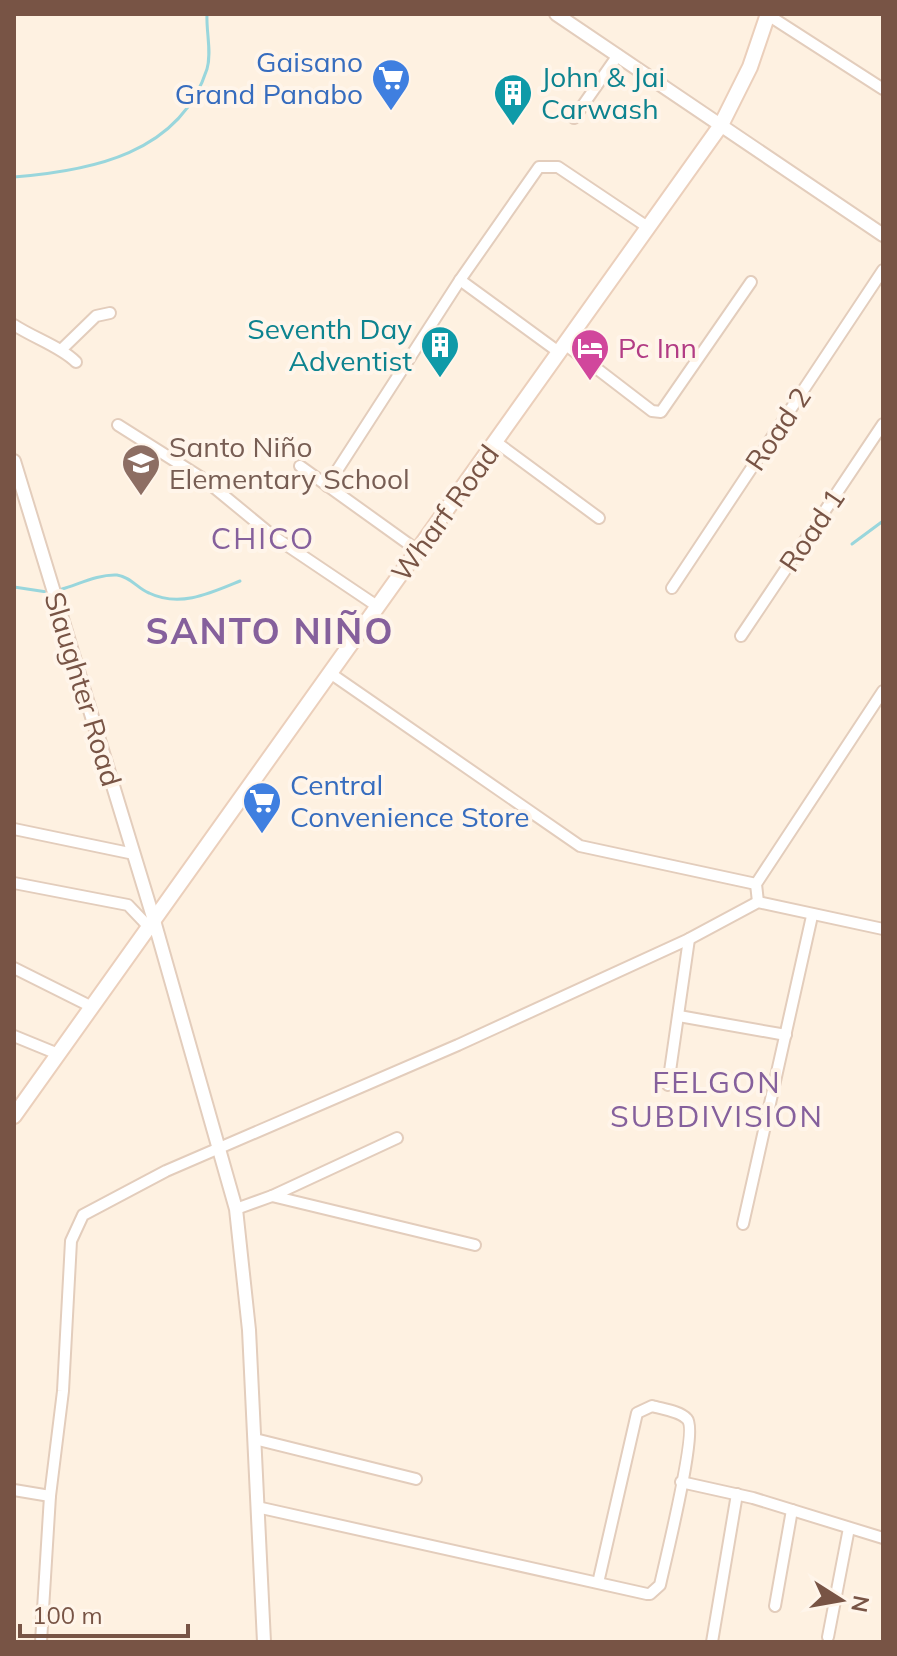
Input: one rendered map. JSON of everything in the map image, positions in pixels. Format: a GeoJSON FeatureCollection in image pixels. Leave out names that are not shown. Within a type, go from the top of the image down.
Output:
{"type":"FeatureCollection","features":[{"type":"Feature","properties":{"kind":"main road","name":"Wharf Road"},"geometry":{"type":"LineString","coordinates":[[14,1116],[150,921],[721,125],[745,80],[768,14]]}},
{"type":"Feature","properties":{"kind":"street"},"geometry":{"type":"LineString","coordinates":[[556,14],[883,235]]}},
{"type":"Feature","properties":{"kind":"street"},"geometry":{"type":"LineString","coordinates":[[768,14],[883,89]]}},
{"type":"Feature","properties":{"kind":"street"},"geometry":{"type":"LineString","coordinates":[[574,118],[618,55]]}},
{"type":"Feature","properties":{"kind":"street"},"geometry":{"type":"LineString","coordinates":[[327,486],[460,280],[539,167],[558,167],[649,228]]}},
{"type":"Feature","properties":{"kind":"street","name":"Road 2"},"geometry":{"type":"LineString","coordinates":[[672,588],[883,270]]}},
{"type":"Feature","properties":{"kind":"street"},"geometry":{"type":"LineString","coordinates":[[460,280],[652,411],[661,412],[751,282]]}},
{"type":"Feature","properties":{"kind":"street"},"geometry":{"type":"LineString","coordinates":[[62,349],[96,316],[110,313]]}},
{"type":"Feature","properties":{"kind":"street"},"geometry":{"type":"LineString","coordinates":[[14,325],[45,345],[62,349],[76,362]]}},
{"type":"Feature","properties":{"kind":"street","name":"Road 1"},"geometry":{"type":"LineString","coordinates":[[741,636],[883,424]]}},
{"type":"Feature","properties":{"kind":"street"},"geometry":{"type":"LineString","coordinates":[[118,425],[205,480],[273,536],[377,606]]}},
{"type":"Feature","properties":{"kind":"street"},"geometry":{"type":"LineString","coordinates":[[496,442],[599,518]]}},
{"type":"Feature","properties":{"kind":"street","name":"Slaughter Road"},"geometry":{"type":"LineString","coordinates":[[14,461],[134,854],[150,921],[236,1209],[243,1249],[264,1642]]}},
{"type":"Feature","properties":{"kind":"street"},"geometry":{"type":"LineString","coordinates":[[300,466],[417,550]]}},
{"type":"Feature","properties":{"kind":"street"},"geometry":{"type":"LineString","coordinates":[[330,673],[580,846],[756,884]]}},
{"type":"Feature","properties":{"kind":"street"},"geometry":{"type":"LineString","coordinates":[[758,902],[756,884],[883,691]]}},
{"type":"Feature","properties":{"kind":"street"},"geometry":{"type":"LineString","coordinates":[[14,829],[134,854]]}},
{"type":"Feature","properties":{"kind":"street"},"geometry":{"type":"LineString","coordinates":[[14,883],[128,905],[150,921]]}},
{"type":"Feature","properties":{"kind":"street"},"geometry":{"type":"LineString","coordinates":[[41,1642],[50,1496],[63,1391],[71,1241],[77,1222],[83,1215],[218,1148],[458,1045],[689,939],[758,902],[883,929]]}},
{"type":"Feature","properties":{"kind":"street"},"geometry":{"type":"LineString","coordinates":[[743,1224],[812,916]]}},
{"type":"Feature","properties":{"kind":"street"},"geometry":{"type":"LineString","coordinates":[[668,1085],[689,939]]}},
{"type":"Feature","properties":{"kind":"street"},"geometry":{"type":"LineString","coordinates":[[14,968],[92,1007]]}},
{"type":"Feature","properties":{"kind":"street"},"geometry":{"type":"LineString","coordinates":[[679,1016],[786,1035]]}},
{"type":"Feature","properties":{"kind":"street"},"geometry":{"type":"LineString","coordinates":[[14,1036],[58,1054]]}},
{"type":"Feature","properties":{"kind":"street"},"geometry":{"type":"LineString","coordinates":[[236,1209],[272,1196],[397,1138]]}},
{"type":"Feature","properties":{"kind":"street"},"geometry":{"type":"LineString","coordinates":[[272,1196],[475,1245]]}},
{"type":"Feature","properties":{"kind":"street"},"geometry":{"type":"LineString","coordinates":[[257,1507],[647,1594],[658,1590],[681,1482],[690,1423],[678,1414],[652,1406],[642,1408],[634,1420],[598,1583]]}},
{"type":"Feature","properties":{"kind":"street"},"geometry":{"type":"LineString","coordinates":[[255,1439],[416,1479]]}},
{"type":"Feature","properties":{"kind":"street"},"geometry":{"type":"LineString","coordinates":[[681,1482],[737,1494],[883,1538]]}},
{"type":"Feature","properties":{"kind":"street"},"geometry":{"type":"LineString","coordinates":[[14,1490],[50,1496]]}},
{"type":"Feature","properties":{"kind":"street"},"geometry":{"type":"LineString","coordinates":[[712,1642],[737,1494]]}},
{"type":"Feature","properties":{"kind":"street"},"geometry":{"type":"LineString","coordinates":[[775,1606],[792,1510]]}},
{"type":"Feature","properties":{"kind":"street"},"geometry":{"type":"LineString","coordinates":[[828,1637],[849,1528]]}},
{"type":"Feature","properties":{"kind":"waterway"},"geometry":{"type":"LineString","coordinates":[[14,177],[101,163],[129,153],[154,139],[176,121],[194,98],[207,69],[207,14]]}},
{"type":"Feature","properties":{"kind":"waterway"},"geometry":{"type":"LineString","coordinates":[[852,544],[883,521]]}},
{"type":"Feature","properties":{"kind":"waterway"},"geometry":{"type":"LineString","coordinates":[[62,589],[117,575],[161,597],[184,599],[240,581]]}},
{"type":"Feature","properties":{"kind":"waterway"},"geometry":{"type":"LineString","coordinates":[[14,587],[47,592]]}},
{"type":"Feature","properties":{"kind":"place","name":"Gaisano Grand Panabo"},"geometry":{"type":"Point","coordinates":[391,112]}},
{"type":"Feature","properties":{"kind":"place","name":"John & Jai Carwash"},"geometry":{"type":"Point","coordinates":[513,127]}},
{"type":"Feature","properties":{"kind":"place","name":"Seventh Day Adventist"},"geometry":{"type":"Point","coordinates":[440,379]}},
{"type":"Feature","properties":{"kind":"place","name":"Pc Inn"},"geometry":{"type":"Point","coordinates":[590,382]}},
{"type":"Feature","properties":{"kind":"place","name":"Santo Niño Elementary School"},"geometry":{"type":"Point","coordinates":[141,497]}},
{"type":"Feature","properties":{"kind":"place","name":"Central Convenience Store"},"geometry":{"type":"Point","coordinates":[262,835]}},
{"type":"Feature","properties":{"kind":"district","name":"CHICO"},"geometry":{"type":"Point","coordinates":[263,539]}},
{"type":"Feature","properties":{"kind":"district","name":"SANTO NIÑO"},"geometry":{"type":"Point","coordinates":[270,631]}},
{"type":"Feature","properties":{"kind":"district","name":"FELGON SUBDIVISION"},"geometry":{"type":"Point","coordinates":[717,1100]}}]}
